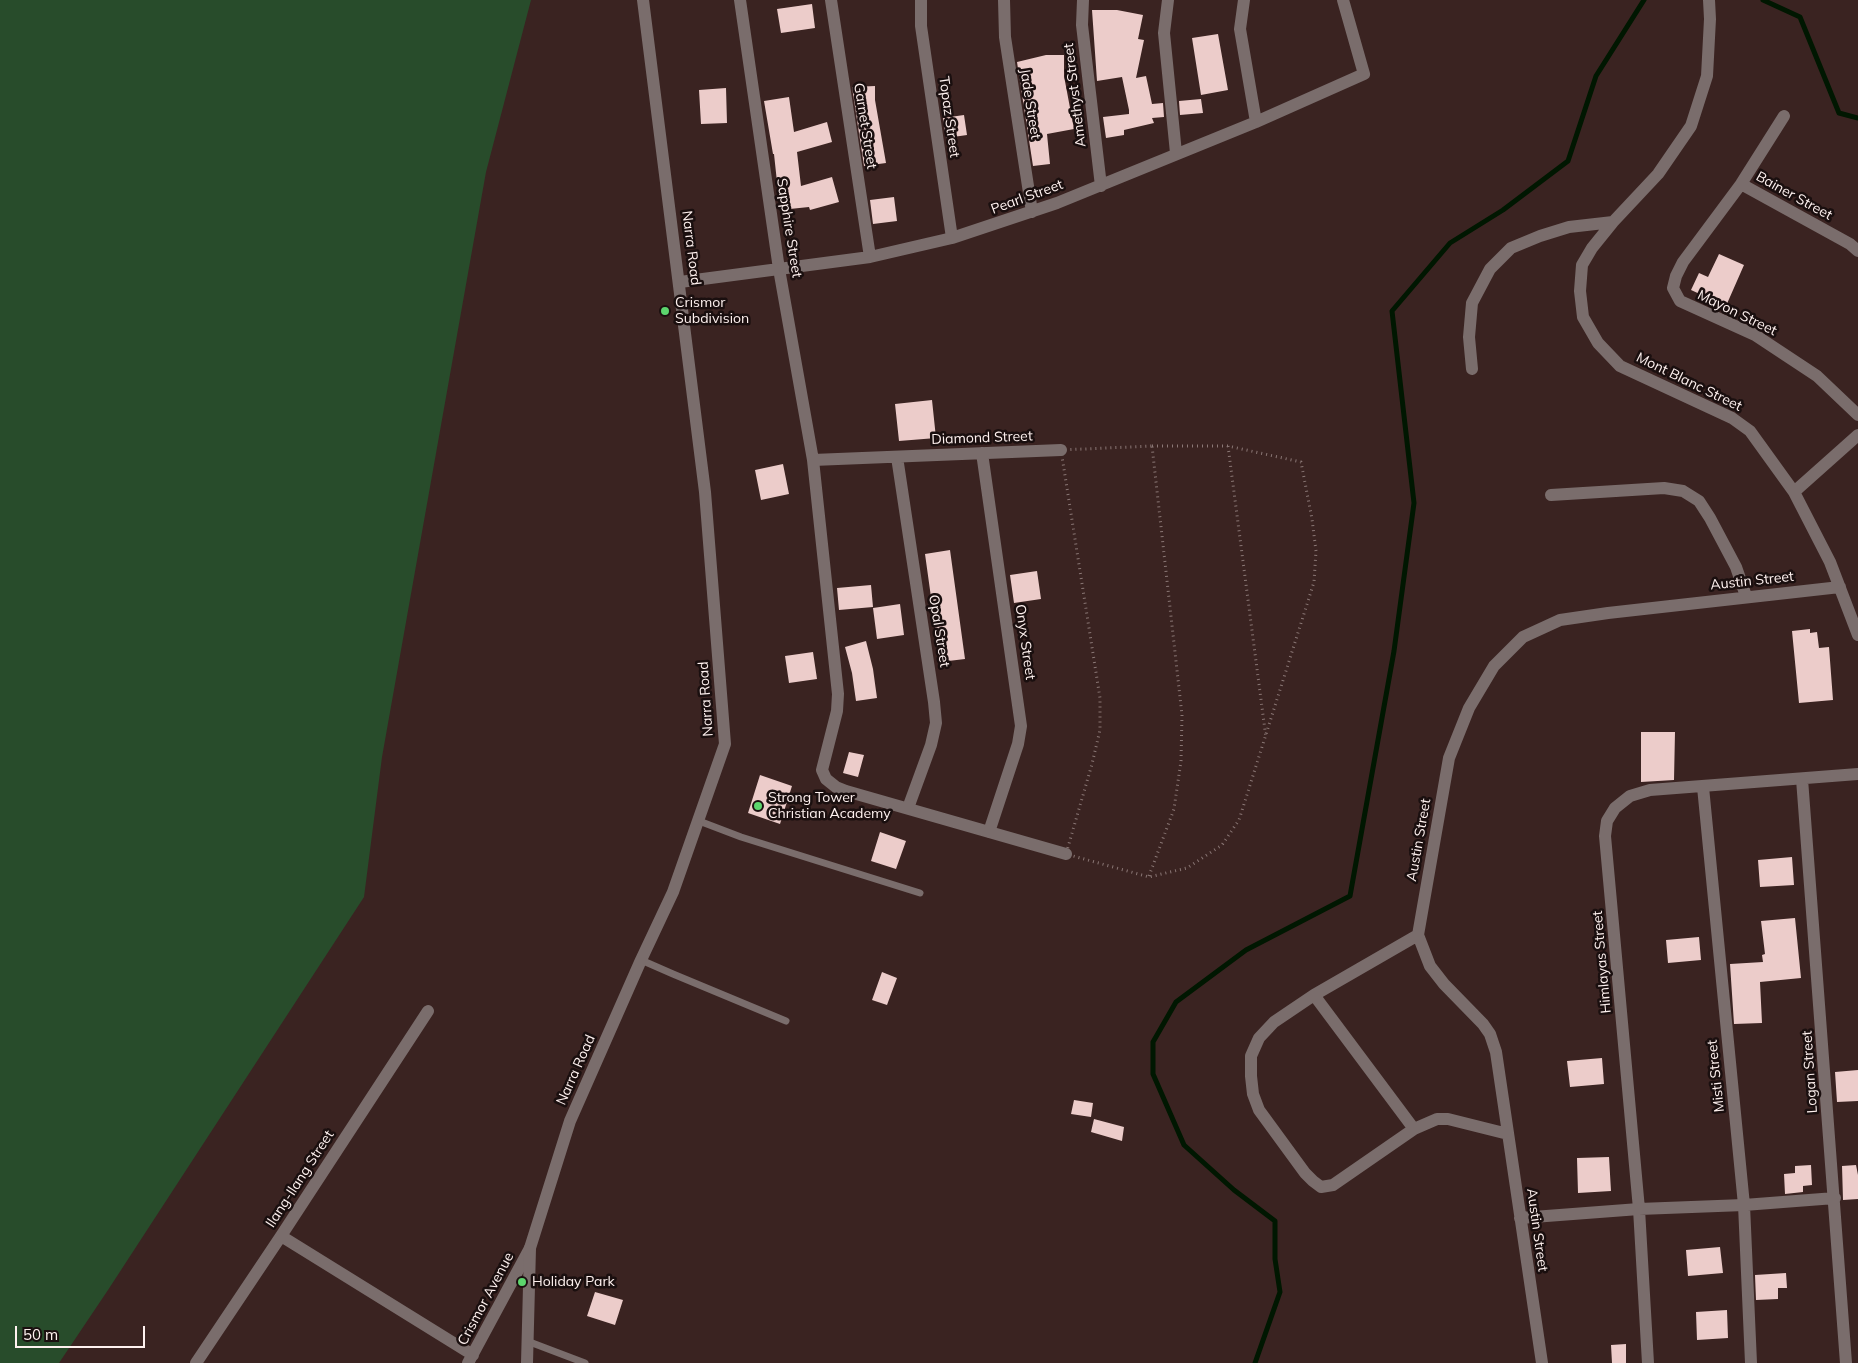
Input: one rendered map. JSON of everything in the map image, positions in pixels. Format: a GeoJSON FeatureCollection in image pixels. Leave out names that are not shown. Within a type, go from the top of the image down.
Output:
{"type":"FeatureCollection","features":[{"type":"Feature","properties":{"kind":"street","name":"Narra Road"},"geometry":{"type":"LineString","coordinates":[[527,1363],[530,1248],[570,1121],[673,892],[725,744],[706,492],[643,0]]}},
{"type":"Feature","properties":{"kind":"street","name":"Sapphire Street"},"geometry":{"type":"LineString","coordinates":[[740,0],[779,269],[813,460],[838,694],[837,712],[822,770],[826,779],[836,787],[908,808]]}},
{"type":"Feature","properties":{"kind":"street","name":"Garnet Street"},"geometry":{"type":"LineString","coordinates":[[831,0],[870,257]]}},
{"type":"Feature","properties":{"kind":"street","name":"Topaz Street"},"geometry":{"type":"LineString","coordinates":[[921,0],[921,26],[952,238]]}},
{"type":"Feature","properties":{"kind":"street","name":"Jade Street"},"geometry":{"type":"LineString","coordinates":[[1004,0],[1005,37],[1032,212]]}},
{"type":"Feature","properties":{"kind":"street","name":"Amethyst Street"},"geometry":{"type":"LineString","coordinates":[[1083,0],[1082,25],[1101,186]]}},
{"type":"Feature","properties":{"kind":"street"},"geometry":{"type":"LineString","coordinates":[[1168,0],[1164,33],[1176,153]]}},
{"type":"Feature","properties":{"kind":"street"},"geometry":{"type":"LineString","coordinates":[[1244,0],[1240,29],[1256,122]]}},
{"type":"Feature","properties":{"kind":"street","name":"Pearl Street"},"geometry":{"type":"LineString","coordinates":[[680,282],[870,257],[952,238],[1032,212],[1101,186],[1176,153],[1256,122],[1364,74],[1343,0]]}},
{"type":"Feature","properties":{"kind":"street","name":"Mont Blanc Street"},"geometry":{"type":"LineString","coordinates":[[1709,0],[1710,20],[1707,76],[1691,126],[1658,174],[1612,222],[1592,248],[1582,265],[1580,292],[1583,317],[1598,343],[1620,366],[1732,418],[1750,431],[1794,492],[1830,562],[1858,635]]}},
{"type":"Feature","properties":{"kind":"street","name":"Mayon Street"},"geometry":{"type":"LineString","coordinates":[[1784,116],[1741,184],[1683,262],[1676,276],[1673,288],[1680,301],[1755,335],[1817,376],[1858,415]]}},
{"type":"Feature","properties":{"kind":"street","name":"Bainer Street"},"geometry":{"type":"LineString","coordinates":[[1741,184],[1855,243]]}},
{"type":"Feature","properties":{"kind":"street"},"geometry":{"type":"LineString","coordinates":[[1472,369],[1469,337],[1472,303],[1490,269],[1511,248],[1540,236],[1569,227],[1612,222]]}},
{"type":"Feature","properties":{"kind":"street"},"geometry":{"type":"LineString","coordinates":[[1794,492],[1858,435]]}},
{"type":"Feature","properties":{"kind":"street","name":"Diamond Street"},"geometry":{"type":"LineString","coordinates":[[813,460],[1061,450]]}},
{"type":"Feature","properties":{"kind":"street","name":"Onyx Street"},"geometry":{"type":"LineString","coordinates":[[982,453],[1020,726],[1018,744],[989,832]]}},
{"type":"Feature","properties":{"kind":"street","name":"Opal Street"},"geometry":{"type":"LineString","coordinates":[[897,457],[936,723],[931,745],[908,808]]}},
{"type":"Feature","properties":{"kind":"street"},"geometry":{"type":"LineString","coordinates":[[1551,496],[1664,488],[1683,491],[1699,502],[1710,518],[1736,567],[1746,596]]}},
{"type":"Feature","properties":{"kind":"street","name":"Austin Street"},"geometry":{"type":"LineString","coordinates":[[1542,1363],[1496,1052],[1490,1034],[1483,1024],[1444,984],[1430,966],[1418,935],[1448,758],[1468,708],[1494,666],[1523,637],[1560,620],[1840,586]]}},
{"type":"Feature","properties":{"kind":"street","name":"Himlayas Street"},"geometry":{"type":"LineString","coordinates":[[1648,1363],[1639,1209],[1606,836],[1607,822],[1615,808],[1630,796],[1650,790],[1858,774]]}},
{"type":"Feature","properties":{"kind":"street","name":"Logan Street"},"geometry":{"type":"LineString","coordinates":[[1802,779],[1846,1363]]}},
{"type":"Feature","properties":{"kind":"street","name":"Misti Street"},"geometry":{"type":"LineString","coordinates":[[1703,787],[1744,1205],[1751,1363]]}},
{"type":"Feature","properties":{"kind":"street"},"geometry":{"type":"LineString","coordinates":[[908,808],[1066,854]]}},
{"type":"Feature","properties":{"kind":"street"},"geometry":{"type":"LineString","coordinates":[[1418,935],[1314,995],[1274,1022],[1259,1038],[1252,1056],[1251,1076],[1253,1094],[1260,1110],[1305,1173],[1313,1182],[1321,1187],[1333,1185],[1414,1129],[1437,1119],[1448,1119],[1508,1134]]}},
{"type":"Feature","properties":{"kind":"street"},"geometry":{"type":"LineString","coordinates":[[1314,995],[1414,1129]]}},
{"type":"Feature","properties":{"kind":"street","name":"Ilang-Ilang Street"},"geometry":{"type":"LineString","coordinates":[[196,1363],[428,1011]]}},
{"type":"Feature","properties":{"kind":"street"},"geometry":{"type":"LineString","coordinates":[[1520,1218],[1835,1198]]}},
{"type":"Feature","properties":{"kind":"street"},"geometry":{"type":"LineString","coordinates":[[281,1236],[470,1359]]}},
{"type":"Feature","properties":{"kind":"street","name":"Crismor Avenue"},"geometry":{"type":"LineString","coordinates":[[470,1359],[530,1248]]}},
{"type":"Feature","properties":{"kind":"lane"},"geometry":{"type":"LineString","coordinates":[[699,821],[741,837],[920,893]]}},
{"type":"Feature","properties":{"kind":"lane"},"geometry":{"type":"LineString","coordinates":[[641,960],[786,1021]]}},
{"type":"Feature","properties":{"kind":"lane"},"geometry":{"type":"LineString","coordinates":[[528,1341],[585,1363]]}},
{"type":"Feature","properties":{"kind":"path"},"geometry":{"type":"LineString","coordinates":[[1149,877],[1174,809],[1181,761],[1182,715],[1152,446]]}},
{"type":"Feature","properties":{"kind":"path"},"geometry":{"type":"LineString","coordinates":[[1152,446],[1228,446],[1301,462],[1316,551],[1314,582],[1239,820],[1222,845],[1187,868],[1149,877],[1066,854],[1100,730],[1100,698],[1061,450],[1152,446]]}},
{"type":"Feature","properties":{"kind":"path"},"geometry":{"type":"LineString","coordinates":[[1228,446],[1266,739]]}},
{"type":"Feature","properties":{"kind":"green space"},"geometry":{"type":"Polygon","coordinates":[[[0,0],[531,0],[486,172],[382,757],[364,897],[59,1363],[0,1363],[0,0]]]}},
{"type":"Feature","properties":{"kind":"building"},"geometry":{"type":"Polygon","coordinates":[[[812,4],[815,28],[781,33],[777,9],[812,4]]]}},
{"type":"Feature","properties":{"kind":"building"},"geometry":{"type":"Polygon","coordinates":[[[1092,10],[1117,10],[1143,15],[1138,39],[1144,40],[1136,78],[1146,76],[1152,104],[1163,103],[1164,117],[1152,118],[1154,123],[1124,130],[1124,135],[1106,138],[1103,117],[1129,114],[1129,110],[1122,77],[1097,81],[1092,10]]]}},
{"type":"Feature","properties":{"kind":"building"},"geometry":{"type":"Polygon","coordinates":[[[1218,34],[1228,90],[1201,95],[1192,38],[1218,34]]]}},
{"type":"Feature","properties":{"kind":"building"},"geometry":{"type":"Polygon","coordinates":[[[1046,55],[1064,55],[1064,76],[1074,129],[1047,134],[1050,164],[1033,166],[1017,62],[1046,55]]]}},
{"type":"Feature","properties":{"kind":"building"},"geometry":{"type":"Polygon","coordinates":[[[875,86],[875,100],[886,163],[864,166],[852,87],[875,86]]]}},
{"type":"Feature","properties":{"kind":"building"},"geometry":{"type":"Polygon","coordinates":[[[726,88],[727,123],[701,124],[699,90],[726,88]]]}},
{"type":"Feature","properties":{"kind":"building"},"geometry":{"type":"Polygon","coordinates":[[[789,97],[794,132],[827,122],[832,142],[797,152],[801,186],[832,177],[839,202],[810,210],[809,207],[780,210],[774,154],[764,101],[789,97]]]}},
{"type":"Feature","properties":{"kind":"building"},"geometry":{"type":"Polygon","coordinates":[[[1201,99],[1203,113],[1180,115],[1179,101],[1201,99]]]}},
{"type":"Feature","properties":{"kind":"building"},"geometry":{"type":"Polygon","coordinates":[[[964,115],[967,135],[946,138],[943,118],[964,115]]]}},
{"type":"Feature","properties":{"kind":"building"},"geometry":{"type":"Polygon","coordinates":[[[894,197],[897,221],[873,224],[870,200],[894,197]]]}},
{"type":"Feature","properties":{"kind":"building"},"geometry":{"type":"Polygon","coordinates":[[[1719,254],[1744,265],[1726,306],[1691,290],[1699,273],[1708,277],[1719,254]]]}},
{"type":"Feature","properties":{"kind":"building"},"geometry":{"type":"Polygon","coordinates":[[[932,400],[936,438],[899,441],[895,404],[932,400]]]}},
{"type":"Feature","properties":{"kind":"building"},"geometry":{"type":"Polygon","coordinates":[[[783,464],[789,494],[761,500],[755,470],[783,464]]]}},
{"type":"Feature","properties":{"kind":"building"},"geometry":{"type":"Polygon","coordinates":[[[950,550],[965,659],[940,662],[925,554],[950,550]]]}},
{"type":"Feature","properties":{"kind":"building"},"geometry":{"type":"Polygon","coordinates":[[[1037,571],[1041,599],[1014,603],[1010,575],[1037,571]]]}},
{"type":"Feature","properties":{"kind":"building"},"geometry":{"type":"Polygon","coordinates":[[[871,585],[873,607],[839,610],[837,588],[871,585]]]}},
{"type":"Feature","properties":{"kind":"building"},"geometry":{"type":"Polygon","coordinates":[[[900,604],[904,635],[877,639],[873,608],[900,604]]]}},
{"type":"Feature","properties":{"kind":"building"},"geometry":{"type":"Polygon","coordinates":[[[1810,629],[1810,633],[1817,632],[1819,648],[1829,647],[1833,700],[1799,703],[1792,631],[1810,629]]]}},
{"type":"Feature","properties":{"kind":"building"},"geometry":{"type":"Polygon","coordinates":[[[866,641],[873,669],[877,698],[856,701],[852,673],[845,647],[866,641]]]}},
{"type":"Feature","properties":{"kind":"building"},"geometry":{"type":"Polygon","coordinates":[[[813,652],[817,679],[789,683],[785,656],[813,652]]]}},
{"type":"Feature","properties":{"kind":"building"},"geometry":{"type":"Polygon","coordinates":[[[1641,732],[1675,732],[1674,780],[1641,782],[1641,732]]]}},
{"type":"Feature","properties":{"kind":"building"},"geometry":{"type":"Polygon","coordinates":[[[849,752],[864,755],[858,777],[843,773],[849,752]]]}},
{"type":"Feature","properties":{"kind":"building"},"geometry":{"type":"Polygon","coordinates":[[[760,775],[792,786],[780,824],[748,813],[760,775]]]}},
{"type":"Feature","properties":{"kind":"building"},"geometry":{"type":"Polygon","coordinates":[[[880,832],[906,841],[896,869],[871,861],[880,832]]]}},
{"type":"Feature","properties":{"kind":"building"},"geometry":{"type":"Polygon","coordinates":[[[1792,857],[1794,885],[1760,887],[1758,860],[1792,857]]]}},
{"type":"Feature","properties":{"kind":"building"},"geometry":{"type":"Polygon","coordinates":[[[1795,918],[1801,978],[1760,982],[1762,1023],[1734,1024],[1730,964],[1763,962],[1762,955],[1765,954],[1761,921],[1795,918]]]}},
{"type":"Feature","properties":{"kind":"building"},"geometry":{"type":"Polygon","coordinates":[[[1699,937],[1701,960],[1668,963],[1666,940],[1699,937]]]}},
{"type":"Feature","properties":{"kind":"building"},"geometry":{"type":"Polygon","coordinates":[[[882,972],[897,978],[887,1005],[872,1000],[882,972]]]}},
{"type":"Feature","properties":{"kind":"building"},"geometry":{"type":"Polygon","coordinates":[[[1602,1058],[1604,1084],[1570,1087],[1567,1061],[1602,1058]]]}},
{"type":"Feature","properties":{"kind":"building"},"geometry":{"type":"Polygon","coordinates":[[[1858,1070],[1858,1101],[1837,1102],[1835,1072],[1858,1070]]]}},
{"type":"Feature","properties":{"kind":"building"},"geometry":{"type":"Polygon","coordinates":[[[1074,1100],[1093,1103],[1091,1117],[1071,1114],[1074,1100]]]}},
{"type":"Feature","properties":{"kind":"building"},"geometry":{"type":"Polygon","coordinates":[[[1094,1119],[1124,1127],[1122,1141],[1091,1132],[1094,1119]]]}},
{"type":"Feature","properties":{"kind":"building"},"geometry":{"type":"Polygon","coordinates":[[[1609,1157],[1611,1191],[1578,1193],[1577,1158],[1609,1157]]]}},
{"type":"Feature","properties":{"kind":"building"},"geometry":{"type":"Polygon","coordinates":[[[1811,1165],[1812,1185],[1803,1186],[1803,1192],[1785,1194],[1784,1174],[1795,1173],[1795,1166],[1811,1165]]]}},
{"type":"Feature","properties":{"kind":"building"},"geometry":{"type":"Polygon","coordinates":[[[1856,1165],[1858,1199],[1843,1200],[1842,1166],[1856,1165]]]}},
{"type":"Feature","properties":{"kind":"building"},"geometry":{"type":"Polygon","coordinates":[[[1720,1247],[1723,1273],[1688,1276],[1686,1250],[1720,1247]]]}},
{"type":"Feature","properties":{"kind":"building"},"geometry":{"type":"Polygon","coordinates":[[[1786,1273],[1787,1288],[1778,1288],[1778,1299],[1756,1300],[1755,1275],[1786,1273]]]}},
{"type":"Feature","properties":{"kind":"building"},"geometry":{"type":"Polygon","coordinates":[[[595,1292],[623,1300],[615,1325],[587,1316],[595,1292]]]}},
{"type":"Feature","properties":{"kind":"building"},"geometry":{"type":"Polygon","coordinates":[[[1727,1310],[1728,1338],[1697,1340],[1696,1312],[1727,1310]]]}},
{"type":"Feature","properties":{"kind":"building"},"geometry":{"type":"Polygon","coordinates":[[[1626,1344],[1626,1363],[1612,1363],[1611,1345],[1626,1344]]]}},
{"type":"Feature","properties":{"kind":"waterway"},"geometry":{"type":"LineString","coordinates":[[1255,1363],[1280,1292],[1275,1259],[1275,1221],[1234,1190],[1184,1145],[1153,1074],[1153,1042],[1176,1002],[1246,950],[1350,896],[1394,651],[1414,503],[1392,311],[1450,243],[1503,210],[1568,161],[1596,76],[1644,0]]}},
{"type":"Feature","properties":{"kind":"waterway"},"geometry":{"type":"LineString","coordinates":[[1763,0],[1800,17],[1839,113],[1858,118]]}},
{"type":"Feature","properties":{"kind":"place","name":"Crismor Subdivision"},"geometry":{"type":"Point","coordinates":[665,311]}},
{"type":"Feature","properties":{"kind":"place","name":"Strong Tower Christian Academy"},"geometry":{"type":"Point","coordinates":[758,806]}},
{"type":"Feature","properties":{"kind":"place","name":"Holiday Park"},"geometry":{"type":"Point","coordinates":[522,1282]}}]}
